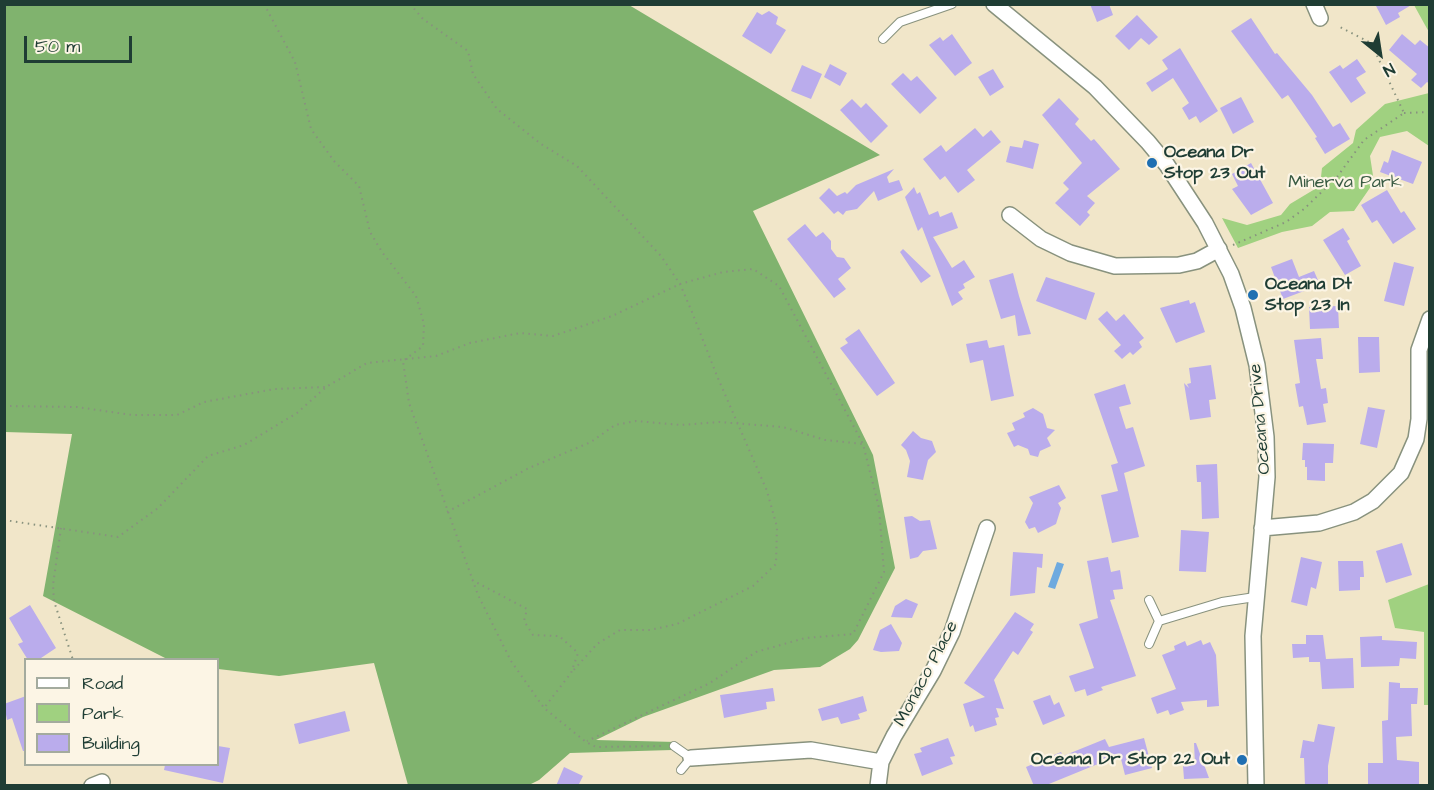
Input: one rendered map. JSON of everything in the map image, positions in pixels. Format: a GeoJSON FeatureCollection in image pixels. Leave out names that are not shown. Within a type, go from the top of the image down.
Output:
{"type":"FeatureCollection","features":[{"type":"Feature","properties":{"kind":"street","name":"Oceana Drive"},"geometry":{"type":"LineString","coordinates":[[994,4],[1058,55],[1131,123],[1167,165],[1226,247],[1263,394],[1267,477],[1255,597],[1253,682],[1256,786]]}},
{"type":"Feature","properties":{"kind":"street"},"geometry":{"type":"LineString","coordinates":[[1010,215],[1041,239],[1060,249],[1115,266],[1179,265],[1197,261],[1226,247]]}},
{"type":"Feature","properties":{"kind":"street"},"geometry":{"type":"LineString","coordinates":[[1262,528],[1319,523],[1354,512],[1373,501],[1401,473],[1416,440],[1419,419],[1419,350],[1430,319]]}},
{"type":"Feature","properties":{"kind":"street","name":"Monaco Place"},"geometry":{"type":"LineString","coordinates":[[878,786],[882,762],[952,632],[987,528]]}},
{"type":"Feature","properties":{"kind":"street"},"geometry":{"type":"LineString","coordinates":[[686,764],[811,750],[882,762]]}},
{"type":"Feature","properties":{"kind":"lane"},"geometry":{"type":"LineString","coordinates":[[883,39],[900,22],[952,4]]}},
{"type":"Feature","properties":{"kind":"lane"},"geometry":{"type":"LineString","coordinates":[[1159,621],[1222,602],[1255,597]]}},
{"type":"Feature","properties":{"kind":"lane"},"geometry":{"type":"LineString","coordinates":[[1149,600],[1159,621],[1149,644]]}},
{"type":"Feature","properties":{"kind":"lane"},"geometry":{"type":"LineString","coordinates":[[674,746],[686,764]]}},
{"type":"Feature","properties":{"kind":"path"},"geometry":{"type":"LineString","coordinates":[[264,4],[296,63],[311,129],[334,160],[359,186],[370,232],[382,252],[416,296],[424,324],[423,346],[403,361]]}},
{"type":"Feature","properties":{"kind":"path"},"geometry":{"type":"LineString","coordinates":[[410,4],[423,19],[468,51],[473,74],[497,110],[541,144],[577,166],[661,256],[680,284],[767,491],[777,527],[776,564],[753,586],[676,624],[650,630],[620,630],[597,644],[544,708]]}},
{"type":"Feature","properties":{"kind":"path"},"geometry":{"type":"LineString","coordinates":[[1338,26],[1371,43],[1404,113]]}},
{"type":"Feature","properties":{"kind":"path"},"geometry":{"type":"LineString","coordinates":[[1226,247],[1286,222],[1304,209],[1337,177],[1364,140],[1404,113],[1430,112]]}},
{"type":"Feature","properties":{"kind":"path"},"geometry":{"type":"LineString","coordinates":[[4,520],[118,537],[158,508],[208,456],[244,445],[297,413],[326,387],[368,363],[436,356],[470,343],[520,333],[553,336],[612,316],[680,284],[723,272],[753,268],[779,286],[863,444],[879,508],[884,572],[853,634],[805,638],[756,652],[710,683],[586,741]]}},
{"type":"Feature","properties":{"kind":"path"},"geometry":{"type":"LineString","coordinates":[[403,361],[409,403],[472,580],[511,661],[544,708],[596,747],[674,746]]}},
{"type":"Feature","properties":{"kind":"path"},"geometry":{"type":"LineString","coordinates":[[4,406],[77,407],[132,415],[177,415],[204,402],[275,389],[326,387]]}},
{"type":"Feature","properties":{"kind":"path"},"geometry":{"type":"LineString","coordinates":[[447,512],[529,468],[591,441],[615,425],[636,421],[681,425],[719,422],[783,428],[825,440],[863,444]]}},
{"type":"Feature","properties":{"kind":"path"},"geometry":{"type":"LineString","coordinates":[[61,528],[53,585],[54,601],[72,658]]}},
{"type":"Feature","properties":{"kind":"path"},"geometry":{"type":"LineString","coordinates":[[472,580],[527,609],[524,621],[533,634],[559,636],[578,653],[571,673]]}},
{"type":"Feature","properties":{"kind":"green space"},"geometry":{"type":"Polygon","coordinates":[[[5,5],[629,5],[880,155],[753,211],[873,455],[895,568],[858,640],[850,649],[820,667],[774,670],[643,717],[596,740],[676,742],[672,750],[570,753],[539,780],[529,785],[408,785],[374,663],[279,676],[219,669],[219,658],[165,658],[43,596],[72,434],[5,432],[5,5]]]}},
{"type":"Feature","properties":{"kind":"green space"},"geometry":{"type":"Polygon","coordinates":[[[1414,5],[1429,5],[1429,32],[1425,25],[1414,5]]]}},
{"type":"Feature","properties":{"kind":"green space","name":"Minerva Park"},"geometry":{"type":"Polygon","coordinates":[[[1429,93],[1429,146],[1407,131],[1380,137],[1370,156],[1374,182],[1354,211],[1330,212],[1312,226],[1282,232],[1238,248],[1222,218],[1247,225],[1281,215],[1290,204],[1320,186],[1322,168],[1353,143],[1356,130],[1385,104],[1429,93]]]}},
{"type":"Feature","properties":{"kind":"green space"},"geometry":{"type":"Polygon","coordinates":[[[1429,584],[1430,705],[1424,705],[1424,632],[1395,628],[1388,600],[1429,584]]]}},
{"type":"Feature","properties":{"kind":"water"},"geometry":{"type":"Polygon","coordinates":[[[1057,562],[1064,564],[1055,589],[1048,587],[1057,562]]]}},
{"type":"Feature","properties":{"kind":"building"},"geometry":{"type":"Polygon","coordinates":[[[1090,4],[1109,4],[1113,15],[1097,22],[1090,4]]]}},
{"type":"Feature","properties":{"kind":"building"},"geometry":{"type":"Polygon","coordinates":[[[1375,4],[1413,4],[1398,13],[1400,17],[1386,25],[1375,4]]]}},
{"type":"Feature","properties":{"kind":"building"},"geometry":{"type":"Polygon","coordinates":[[[769,11],[778,17],[776,24],[786,30],[771,54],[742,36],[757,12],[762,15],[769,11]]]}},
{"type":"Feature","properties":{"kind":"building"},"geometry":{"type":"Polygon","coordinates":[[[1137,15],[1158,37],[1149,45],[1141,38],[1129,50],[1115,36],[1137,15]]]}},
{"type":"Feature","properties":{"kind":"building"},"geometry":{"type":"Polygon","coordinates":[[[1251,18],[1275,54],[1277,53],[1312,95],[1333,127],[1340,123],[1350,139],[1325,154],[1315,138],[1317,137],[1288,95],[1282,99],[1231,31],[1251,18]]]}},
{"type":"Feature","properties":{"kind":"building"},"geometry":{"type":"Polygon","coordinates":[[[952,34],[972,63],[955,76],[929,45],[940,37],[943,41],[952,34]]]}},
{"type":"Feature","properties":{"kind":"building"},"geometry":{"type":"Polygon","coordinates":[[[1402,34],[1415,45],[1420,40],[1430,48],[1430,84],[1427,82],[1421,88],[1411,80],[1417,74],[1389,50],[1402,34]]]}},
{"type":"Feature","properties":{"kind":"building"},"geometry":{"type":"Polygon","coordinates":[[[1180,48],[1218,111],[1200,123],[1196,116],[1189,120],[1182,108],[1189,103],[1173,78],[1152,92],[1146,83],[1168,69],[1162,60],[1180,48]]]}},
{"type":"Feature","properties":{"kind":"building"},"geometry":{"type":"Polygon","coordinates":[[[1357,59],[1366,72],[1356,78],[1366,93],[1351,103],[1329,72],[1340,65],[1343,69],[1357,59]]]}},
{"type":"Feature","properties":{"kind":"building"},"geometry":{"type":"Polygon","coordinates":[[[830,64],[847,73],[840,86],[824,77],[830,64]]]}},
{"type":"Feature","properties":{"kind":"building"},"geometry":{"type":"Polygon","coordinates":[[[802,65],[822,74],[811,99],[791,91],[802,65]]]}},
{"type":"Feature","properties":{"kind":"building"},"geometry":{"type":"Polygon","coordinates":[[[993,69],[1004,87],[990,96],[978,77],[993,69]]]}},
{"type":"Feature","properties":{"kind":"building"},"geometry":{"type":"Polygon","coordinates":[[[903,73],[911,81],[917,76],[937,98],[920,114],[891,84],[903,73]]]}},
{"type":"Feature","properties":{"kind":"building"},"geometry":{"type":"Polygon","coordinates":[[[1241,97],[1254,122],[1233,134],[1220,108],[1241,97]]]}},
{"type":"Feature","properties":{"kind":"building"},"geometry":{"type":"Polygon","coordinates":[[[1059,98],[1079,119],[1075,124],[1091,141],[1094,139],[1120,169],[1087,196],[1095,203],[1087,212],[1090,215],[1080,226],[1055,203],[1069,189],[1063,183],[1082,163],[1042,115],[1059,98]]]}},
{"type":"Feature","properties":{"kind":"building"},"geometry":{"type":"Polygon","coordinates":[[[852,99],[861,108],[866,103],[888,126],[871,143],[840,110],[852,99]]]}},
{"type":"Feature","properties":{"kind":"building"},"geometry":{"type":"Polygon","coordinates":[[[975,128],[983,137],[991,130],[1001,142],[967,170],[975,180],[958,193],[945,176],[940,180],[923,159],[941,145],[946,152],[975,128]]]}},
{"type":"Feature","properties":{"kind":"building"},"geometry":{"type":"Polygon","coordinates":[[[1024,140],[1039,144],[1033,169],[1006,162],[1010,146],[1022,148],[1024,140]]]}},
{"type":"Feature","properties":{"kind":"building"},"geometry":{"type":"Polygon","coordinates":[[[1392,150],[1422,162],[1413,184],[1380,172],[1384,161],[1388,163],[1392,150]]]}},
{"type":"Feature","properties":{"kind":"building"},"geometry":{"type":"Polygon","coordinates":[[[1251,163],[1273,203],[1251,215],[1232,189],[1238,186],[1232,174],[1251,163]]]}},
{"type":"Feature","properties":{"kind":"building"},"geometry":{"type":"Polygon","coordinates":[[[894,169],[887,177],[889,183],[899,180],[903,190],[878,201],[874,191],[857,209],[846,211],[843,215],[838,211],[834,214],[819,198],[829,188],[837,196],[845,192],[847,194],[856,185],[894,169]]]}},
{"type":"Feature","properties":{"kind":"building"},"geometry":{"type":"Polygon","coordinates":[[[914,187],[917,194],[920,192],[929,215],[938,211],[940,217],[952,212],[958,228],[933,237],[952,268],[964,260],[975,277],[963,284],[965,288],[958,292],[963,299],[952,306],[922,227],[918,231],[905,197],[914,187]]]}},
{"type":"Feature","properties":{"kind":"building"},"geometry":{"type":"Polygon","coordinates":[[[1387,190],[1401,213],[1404,211],[1416,229],[1393,244],[1377,220],[1372,223],[1361,205],[1387,190]]]}},
{"type":"Feature","properties":{"kind":"building"},"geometry":{"type":"Polygon","coordinates":[[[805,224],[816,237],[823,232],[831,241],[831,249],[837,257],[844,258],[851,268],[838,279],[846,289],[834,298],[787,239],[805,224]]]}},
{"type":"Feature","properties":{"kind":"building"},"geometry":{"type":"Polygon","coordinates":[[[1343,228],[1350,239],[1347,241],[1361,266],[1345,275],[1323,240],[1343,228]]]}},
{"type":"Feature","properties":{"kind":"building"},"geometry":{"type":"Polygon","coordinates":[[[903,249],[931,276],[921,283],[900,252],[903,249]]]}},
{"type":"Feature","properties":{"kind":"building"},"geometry":{"type":"Polygon","coordinates":[[[1292,259],[1299,277],[1314,271],[1320,285],[1283,299],[1271,267],[1292,259]]]}},
{"type":"Feature","properties":{"kind":"building"},"geometry":{"type":"Polygon","coordinates":[[[1394,262],[1414,267],[1404,306],[1384,301],[1394,262]]]}},
{"type":"Feature","properties":{"kind":"building"},"geometry":{"type":"Polygon","coordinates":[[[1013,273],[1031,334],[1018,336],[1015,315],[1001,319],[989,280],[1013,273]]]}},
{"type":"Feature","properties":{"kind":"building"},"geometry":{"type":"Polygon","coordinates":[[[1046,277],[1095,293],[1086,320],[1036,301],[1046,277]]]}},
{"type":"Feature","properties":{"kind":"building"},"geometry":{"type":"Polygon","coordinates":[[[1189,300],[1190,304],[1195,302],[1205,332],[1176,343],[1160,308],[1189,300]]]}},
{"type":"Feature","properties":{"kind":"building"},"geometry":{"type":"Polygon","coordinates":[[[1338,306],[1339,328],[1310,329],[1309,307],[1338,306]]]}},
{"type":"Feature","properties":{"kind":"building"},"geometry":{"type":"Polygon","coordinates":[[[1107,311],[1116,321],[1124,314],[1144,338],[1139,342],[1142,347],[1133,355],[1130,352],[1122,359],[1114,351],[1121,345],[1098,319],[1107,311]]]}},
{"type":"Feature","properties":{"kind":"building"},"geometry":{"type":"Polygon","coordinates":[[[859,329],[895,383],[877,396],[840,348],[848,343],[845,339],[859,329]]]}},
{"type":"Feature","properties":{"kind":"building"},"geometry":{"type":"Polygon","coordinates":[[[1358,337],[1379,337],[1380,372],[1359,373],[1358,337]]]}},
{"type":"Feature","properties":{"kind":"building"},"geometry":{"type":"Polygon","coordinates":[[[1321,338],[1323,359],[1316,359],[1321,389],[1326,388],[1328,403],[1323,404],[1326,422],[1307,425],[1303,406],[1299,407],[1295,384],[1300,383],[1294,340],[1321,338]]]}},
{"type":"Feature","properties":{"kind":"building"},"geometry":{"type":"Polygon","coordinates":[[[987,340],[989,348],[1004,345],[1014,396],[991,401],[983,360],[970,363],[966,344],[987,340]]]}},
{"type":"Feature","properties":{"kind":"building"},"geometry":{"type":"Polygon","coordinates":[[[1211,365],[1216,399],[1209,400],[1211,417],[1190,420],[1184,383],[1189,388],[1187,384],[1191,383],[1189,368],[1211,365]]]}},
{"type":"Feature","properties":{"kind":"building"},"geometry":{"type":"Polygon","coordinates":[[[1125,384],[1131,404],[1119,407],[1126,429],[1133,427],[1145,466],[1124,473],[1139,537],[1112,543],[1101,495],[1118,491],[1111,465],[1118,463],[1094,394],[1125,384]]]}},
{"type":"Feature","properties":{"kind":"building"},"geometry":{"type":"Polygon","coordinates":[[[1368,407],[1385,410],[1377,448],[1360,444],[1368,407]]]}},
{"type":"Feature","properties":{"kind":"building"},"geometry":{"type":"Polygon","coordinates":[[[1033,408],[1043,414],[1047,428],[1055,430],[1047,438],[1051,446],[1040,451],[1038,457],[1030,455],[1028,449],[1018,445],[1014,447],[1007,433],[1015,430],[1012,423],[1025,417],[1023,413],[1033,408]]]}},
{"type":"Feature","properties":{"kind":"building"},"geometry":{"type":"Polygon","coordinates":[[[913,431],[921,438],[932,441],[936,452],[928,460],[923,480],[907,477],[910,461],[906,450],[901,445],[913,431]]]}},
{"type":"Feature","properties":{"kind":"building"},"geometry":{"type":"Polygon","coordinates":[[[1303,443],[1334,444],[1333,463],[1325,463],[1325,481],[1307,480],[1307,467],[1305,467],[1305,460],[1302,460],[1303,443]]]}},
{"type":"Feature","properties":{"kind":"building"},"geometry":{"type":"Polygon","coordinates":[[[1217,464],[1219,518],[1202,519],[1201,482],[1197,482],[1196,465],[1217,464]]]}},
{"type":"Feature","properties":{"kind":"building"},"geometry":{"type":"Polygon","coordinates":[[[1059,485],[1066,498],[1058,503],[1061,508],[1056,524],[1038,533],[1035,527],[1029,529],[1025,522],[1033,503],[1029,497],[1059,485]]]}},
{"type":"Feature","properties":{"kind":"building"},"geometry":{"type":"Polygon","coordinates":[[[912,516],[920,521],[930,520],[937,549],[923,551],[918,557],[910,559],[904,517],[912,516]]]}},
{"type":"Feature","properties":{"kind":"building"},"geometry":{"type":"Polygon","coordinates":[[[1181,530],[1209,532],[1206,572],[1179,571],[1181,530]]]}},
{"type":"Feature","properties":{"kind":"building"},"geometry":{"type":"Polygon","coordinates":[[[1402,543],[1412,575],[1386,583],[1376,551],[1402,543]]]}},
{"type":"Feature","properties":{"kind":"building"},"geometry":{"type":"Polygon","coordinates":[[[1013,552],[1043,554],[1042,568],[1037,567],[1035,593],[1010,596],[1013,552]]]}},
{"type":"Feature","properties":{"kind":"building"},"geometry":{"type":"Polygon","coordinates":[[[1108,557],[1111,572],[1120,570],[1123,589],[1113,590],[1115,599],[1110,600],[1136,676],[1101,687],[1103,690],[1087,696],[1085,689],[1075,692],[1069,676],[1094,668],[1079,624],[1098,618],[1087,561],[1108,557]]]}},
{"type":"Feature","properties":{"kind":"building"},"geometry":{"type":"Polygon","coordinates":[[[1301,557],[1322,562],[1316,589],[1311,587],[1307,606],[1291,602],[1301,557]]]}},
{"type":"Feature","properties":{"kind":"building"},"geometry":{"type":"Polygon","coordinates":[[[1338,561],[1363,561],[1364,577],[1360,577],[1360,590],[1339,591],[1338,561]]]}},
{"type":"Feature","properties":{"kind":"building"},"geometry":{"type":"Polygon","coordinates":[[[906,599],[918,604],[912,618],[891,617],[895,606],[906,599]]]}},
{"type":"Feature","properties":{"kind":"building"},"geometry":{"type":"Polygon","coordinates":[[[30,605],[56,648],[41,658],[27,658],[18,644],[23,642],[9,618],[30,605]]]}},
{"type":"Feature","properties":{"kind":"building"},"geometry":{"type":"Polygon","coordinates":[[[1015,612],[1034,624],[1030,630],[1033,632],[1018,655],[1013,651],[994,680],[1004,709],[996,708],[999,717],[995,718],[997,725],[975,732],[973,725],[970,727],[963,704],[985,697],[964,683],[1015,612]]]}},
{"type":"Feature","properties":{"kind":"building"},"geometry":{"type":"Polygon","coordinates":[[[891,624],[902,643],[899,651],[873,650],[880,630],[891,624]]]}},
{"type":"Feature","properties":{"kind":"building"},"geometry":{"type":"Polygon","coordinates":[[[1306,635],[1323,635],[1326,659],[1353,658],[1354,688],[1322,689],[1320,662],[1309,662],[1309,657],[1293,658],[1292,644],[1306,644],[1306,635]]]}},
{"type":"Feature","properties":{"kind":"building"},"geometry":{"type":"Polygon","coordinates":[[[1382,636],[1382,640],[1417,642],[1416,659],[1400,658],[1399,666],[1361,667],[1360,637],[1382,636]]]}},
{"type":"Feature","properties":{"kind":"building"},"geometry":{"type":"Polygon","coordinates":[[[1201,640],[1203,645],[1210,642],[1216,655],[1219,706],[1207,707],[1207,700],[1181,702],[1184,710],[1170,715],[1168,710],[1157,714],[1151,698],[1176,689],[1162,655],[1175,650],[1174,646],[1185,641],[1187,646],[1201,640]]]}},
{"type":"Feature","properties":{"kind":"building"},"geometry":{"type":"Polygon","coordinates":[[[1389,682],[1400,683],[1400,688],[1418,688],[1417,704],[1411,704],[1412,736],[1396,737],[1397,760],[1419,762],[1419,785],[1368,786],[1368,763],[1383,763],[1382,721],[1388,720],[1389,682]]]}},
{"type":"Feature","properties":{"kind":"building"},"geometry":{"type":"Polygon","coordinates":[[[773,688],[775,701],[766,702],[767,709],[724,718],[720,695],[773,688]]]}},
{"type":"Feature","properties":{"kind":"building"},"geometry":{"type":"Polygon","coordinates":[[[1050,695],[1054,705],[1059,702],[1065,716],[1043,725],[1033,701],[1050,695]]]}},
{"type":"Feature","properties":{"kind":"building"},"geometry":{"type":"Polygon","coordinates":[[[863,696],[867,711],[858,714],[860,719],[841,724],[838,717],[822,721],[818,709],[863,696]]]}},
{"type":"Feature","properties":{"kind":"building"},"geometry":{"type":"Polygon","coordinates":[[[24,697],[24,751],[12,718],[7,720],[4,704],[24,697]]]}},
{"type":"Feature","properties":{"kind":"building"},"geometry":{"type":"Polygon","coordinates":[[[345,711],[350,731],[299,744],[294,724],[345,711]]]}},
{"type":"Feature","properties":{"kind":"building"},"geometry":{"type":"Polygon","coordinates":[[[1318,724],[1335,727],[1328,766],[1328,786],[1305,786],[1304,758],[1300,758],[1303,740],[1314,742],[1318,724]]]}},
{"type":"Feature","properties":{"kind":"building"},"geometry":{"type":"Polygon","coordinates":[[[948,738],[955,756],[950,757],[953,764],[922,776],[914,754],[922,752],[920,748],[948,738]]]}},
{"type":"Feature","properties":{"kind":"building"},"geometry":{"type":"Polygon","coordinates":[[[1144,738],[1152,768],[1125,775],[1120,755],[1044,786],[1034,786],[1026,767],[1061,752],[1063,756],[1105,739],[1109,747],[1144,738]]]}},
{"type":"Feature","properties":{"kind":"building"},"geometry":{"type":"Polygon","coordinates":[[[1194,743],[1196,743],[1209,778],[1184,779],[1183,766],[1195,765],[1194,743]]]}},
{"type":"Feature","properties":{"kind":"building"},"geometry":{"type":"Polygon","coordinates":[[[219,746],[230,748],[223,783],[164,770],[165,766],[219,766],[219,746]]]}},
{"type":"Feature","properties":{"kind":"building"},"geometry":{"type":"Polygon","coordinates":[[[564,767],[583,776],[578,786],[556,786],[564,767]]]}},
{"type":"Feature","properties":{"kind":"place","name":"Oceana Dr Stop 23 Out"},"geometry":{"type":"Point","coordinates":[1152,163]}},
{"type":"Feature","properties":{"kind":"place","name":"Oceana Dt Stop 23 In"},"geometry":{"type":"Point","coordinates":[1253,295]}},
{"type":"Feature","properties":{"kind":"place","name":"Oceana Dr Stop 22 Out"},"geometry":{"type":"Point","coordinates":[1242,760]}}]}
